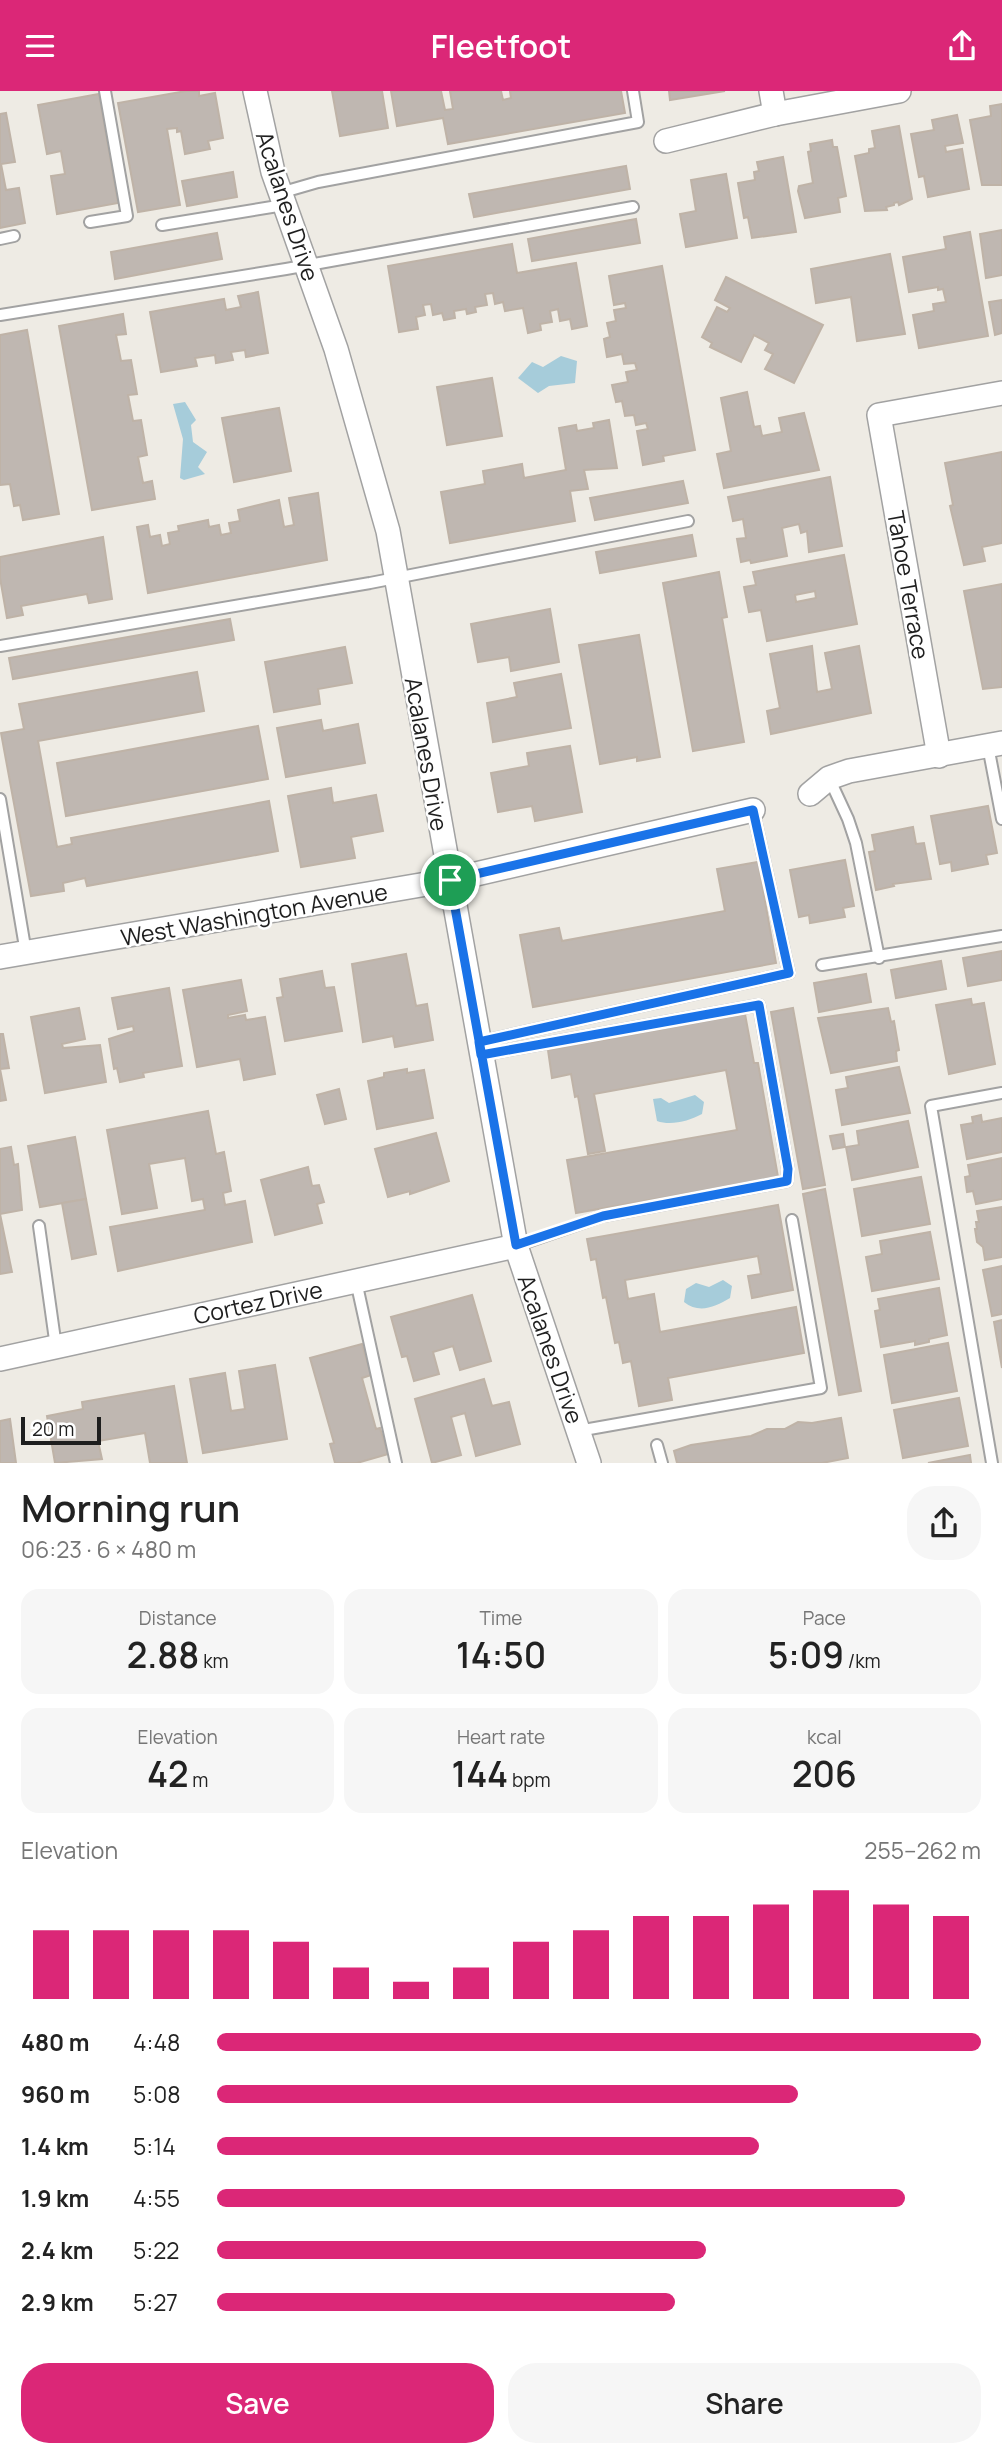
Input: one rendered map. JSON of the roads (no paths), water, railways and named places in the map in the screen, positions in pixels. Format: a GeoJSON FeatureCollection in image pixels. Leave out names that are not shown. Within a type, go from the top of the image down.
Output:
{"type":"FeatureCollection","features":[{"type":"Feature","properties":{"kind":"street","name":"Acalanes Drive"},"geometry":{"type":"LineString","coordinates":[[255,91],[273,172],[336,349],[388,531],[516,1245],[589,1463]]}},
{"type":"Feature","properties":{"kind":"street"},"geometry":{"type":"LineString","coordinates":[[771,91],[775,114]]}},
{"type":"Feature","properties":{"kind":"street"},"geometry":{"type":"LineString","coordinates":[[666,141],[775,114],[900,91]]}},
{"type":"Feature","properties":{"kind":"street","name":"Tahoe Terrace"},"geometry":{"type":"LineString","coordinates":[[939,756],[879,415],[1002,393]]}},
{"type":"Feature","properties":{"kind":"street"},"geometry":{"type":"LineString","coordinates":[[810,794],[829,778],[849,771],[995,745]]}},
{"type":"Feature","properties":{"kind":"street","name":"West Washington Avenue"},"geometry":{"type":"LineString","coordinates":[[0,957],[450,880],[753,810]]}},
{"type":"Feature","properties":{"kind":"street","name":"Cortez Drive"},"geometry":{"type":"LineString","coordinates":[[0,1359],[516,1245]]}},
{"type":"Feature","properties":{"kind":"lane"},"geometry":{"type":"LineString","coordinates":[[90,222],[127,216],[104,91]]}},
{"type":"Feature","properties":{"kind":"lane"},"geometry":{"type":"LineString","coordinates":[[162,225],[282,199],[318,182],[638,122],[633,91]]}},
{"type":"Feature","properties":{"kind":"lane"},"geometry":{"type":"LineString","coordinates":[[0,315],[306,265],[633,207]]}},
{"type":"Feature","properties":{"kind":"lane"},"geometry":{"type":"LineString","coordinates":[[0,239],[14,236]]}},
{"type":"Feature","properties":{"kind":"lane"},"geometry":{"type":"LineString","coordinates":[[0,646],[396,578],[688,521]]}},
{"type":"Feature","properties":{"kind":"lane"},"geometry":{"type":"LineString","coordinates":[[995,745],[1002,819]]}},
{"type":"Feature","properties":{"kind":"lane"},"geometry":{"type":"LineString","coordinates":[[829,778],[856,843],[879,958]]}},
{"type":"Feature","properties":{"kind":"lane"},"geometry":{"type":"LineString","coordinates":[[0,799],[26,953]]}},
{"type":"Feature","properties":{"kind":"lane"},"geometry":{"type":"LineString","coordinates":[[480,1048],[789,973],[753,810]]}},
{"type":"Feature","properties":{"kind":"lane"},"geometry":{"type":"LineString","coordinates":[[822,965],[879,958],[1002,936]]}},
{"type":"Feature","properties":{"kind":"lane"},"geometry":{"type":"LineString","coordinates":[[480,1048],[562,1040],[759,1005],[788,1169],[787,1181],[701,1195],[597,1217],[516,1245]]}},
{"type":"Feature","properties":{"kind":"lane"},"geometry":{"type":"LineString","coordinates":[[992,1463],[931,1106],[1002,1093]]}},
{"type":"Feature","properties":{"kind":"lane"},"geometry":{"type":"LineString","coordinates":[[578,1431],[821,1388],[792,1220]]}},
{"type":"Feature","properties":{"kind":"lane"},"geometry":{"type":"LineString","coordinates":[[39,1226],[56,1346]]}},
{"type":"Feature","properties":{"kind":"lane"},"geometry":{"type":"LineString","coordinates":[[356,1280],[396,1463]]}},
{"type":"Feature","properties":{"kind":"lane"},"geometry":{"type":"LineString","coordinates":[[657,1445],[662,1463]]}},
{"type":"Feature","properties":{"kind":"water"},"geometry":{"type":"Polygon","coordinates":[[[561,356],[577,361],[575,383],[549,386],[538,393],[518,378],[532,362],[543,367],[561,356]]]}},
{"type":"Feature","properties":{"kind":"water"},"geometry":{"type":"Polygon","coordinates":[[[185,402],[196,420],[191,425],[193,442],[207,452],[198,467],[205,474],[184,480],[180,478],[183,439],[173,404],[185,402]]]}},
{"type":"Feature","properties":{"kind":"water"},"geometry":{"type":"Polygon","coordinates":[[[695,1095],[704,1102],[702,1114],[680,1122],[657,1121],[653,1099],[661,1098],[669,1103],[695,1095]]]}},
{"type":"Feature","properties":{"kind":"water"},"geometry":{"type":"Polygon","coordinates":[[[723,1280],[732,1286],[730,1298],[701,1308],[684,1302],[686,1289],[696,1283],[709,1287],[723,1280]]]}}]}
